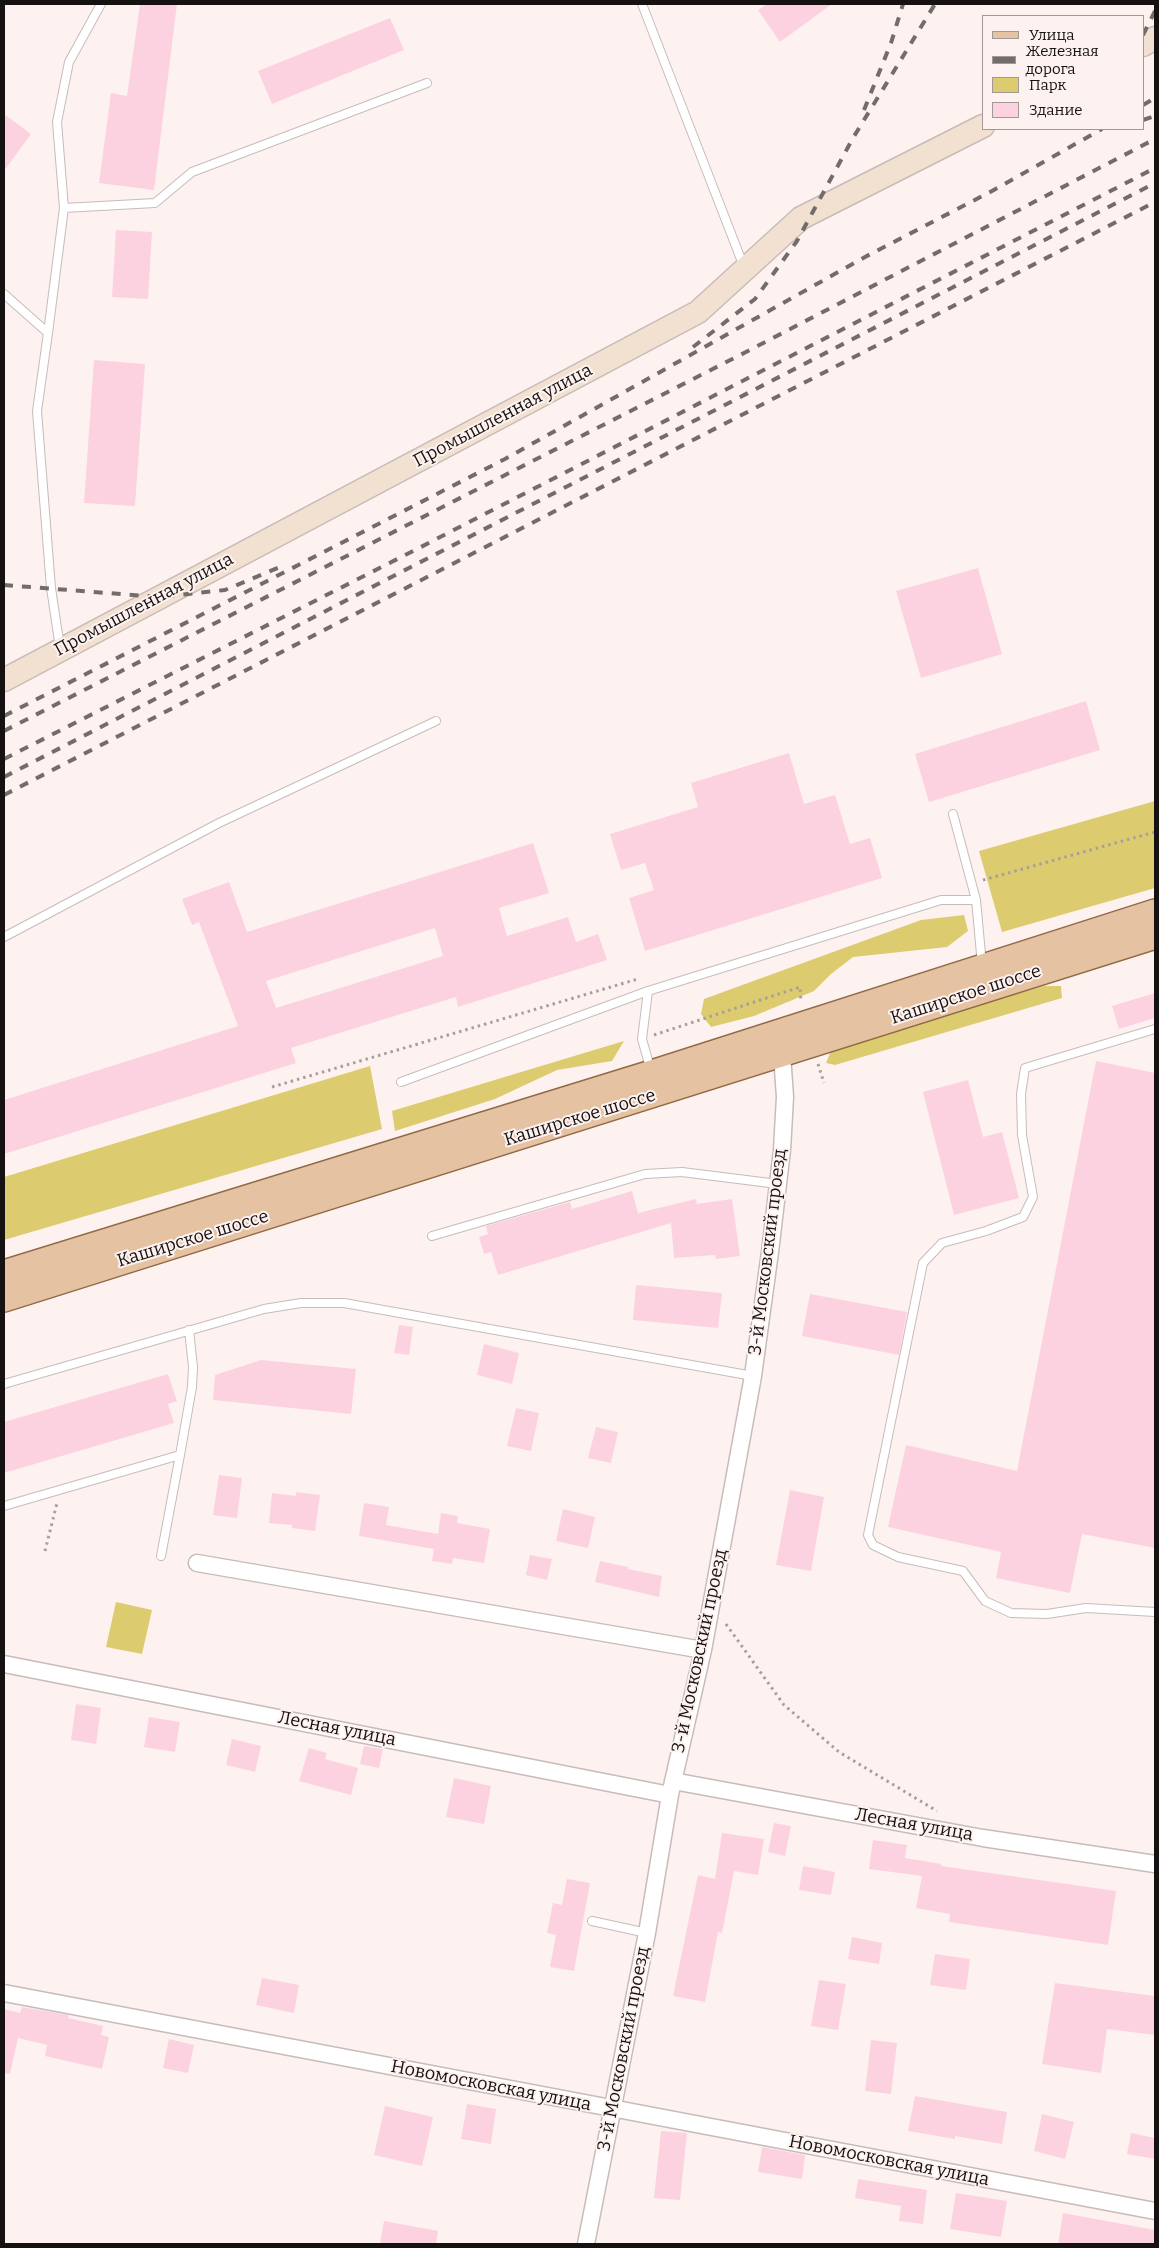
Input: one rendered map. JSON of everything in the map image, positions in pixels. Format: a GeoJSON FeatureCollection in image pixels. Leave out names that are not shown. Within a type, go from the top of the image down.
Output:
{"type":"FeatureCollection","features":[{"type":"Feature","properties":{"kind":"main road","name":"Каширское шоссе"},"geometry":{"type":"LineString","coordinates":[[4,1273],[652,1072],[1155,912]]}},
{"type":"Feature","properties":{"kind":"main road","name":"Каширское шоссе"},"geometry":{"type":"LineString","coordinates":[[4,1299],[1155,936]]}},
{"type":"Feature","properties":{"kind":"street","name":"Промышленная улица"},"geometry":{"type":"LineString","coordinates":[[4,680],[698,312],[801,218],[982,127]]}},
{"type":"Feature","properties":{"kind":"street","name":"3-й Московский проезд"},"geometry":{"type":"LineString","coordinates":[[586,2244],[647,1933],[672,1788],[703,1650],[752,1376],[778,1184],[786,1097],[782,1055]]}},
{"type":"Feature","properties":{"kind":"street"},"geometry":{"type":"LineString","coordinates":[[198,1563],[703,1650]]}},
{"type":"Feature","properties":{"kind":"street","name":"Лесная улица"},"geometry":{"type":"LineString","coordinates":[[4,1664],[672,1788],[1155,1864]]}},
{"type":"Feature","properties":{"kind":"street","name":"Новомосковская улица"},"geometry":{"type":"LineString","coordinates":[[4,1992],[1155,2211]]}},
{"type":"Feature","properties":{"kind":"lane"},"geometry":{"type":"LineString","coordinates":[[60,650],[51,588],[37,411],[64,208],[57,122],[69,62],[101,4]]}},
{"type":"Feature","properties":{"kind":"lane"},"geometry":{"type":"LineString","coordinates":[[642,4],[744,268]]}},
{"type":"Feature","properties":{"kind":"lane"},"geometry":{"type":"LineString","coordinates":[[64,208],[156,203],[192,172],[427,83]]}},
{"type":"Feature","properties":{"kind":"lane"},"geometry":{"type":"LineString","coordinates":[[4,294],[48,333]]}},
{"type":"Feature","properties":{"kind":"lane"},"geometry":{"type":"LineString","coordinates":[[4,936],[219,823],[436,721]]}},
{"type":"Feature","properties":{"kind":"lane"},"geometry":{"type":"LineString","coordinates":[[953,814],[976,900],[982,967]]}},
{"type":"Feature","properties":{"kind":"lane"},"geometry":{"type":"LineString","coordinates":[[401,1082],[648,991],[941,900],[976,900]]}},
{"type":"Feature","properties":{"kind":"lane"},"geometry":{"type":"LineString","coordinates":[[648,991],[642,1039],[652,1072]]}},
{"type":"Feature","properties":{"kind":"lane"},"geometry":{"type":"LineString","coordinates":[[1155,1029],[1025,1068],[1021,1094],[1022,1135],[1033,1197],[1023,1217],[986,1231],[942,1243],[923,1263],[868,1535],[873,1545],[898,1556],[963,1571],[985,1601],[1011,1613],[1047,1614],[1086,1608],[1155,1612]]}},
{"type":"Feature","properties":{"kind":"lane"},"geometry":{"type":"LineString","coordinates":[[432,1236],[645,1174],[682,1172],[778,1184]]}},
{"type":"Feature","properties":{"kind":"lane"},"geometry":{"type":"LineString","coordinates":[[4,1384],[264,1309],[301,1303],[344,1303],[752,1376]]}},
{"type":"Feature","properties":{"kind":"lane"},"geometry":{"type":"LineString","coordinates":[[161,1556],[192,1382],[189,1330]]}},
{"type":"Feature","properties":{"kind":"lane"},"geometry":{"type":"LineString","coordinates":[[4,1506],[180,1455]]}},
{"type":"Feature","properties":{"kind":"lane"},"geometry":{"type":"LineString","coordinates":[[592,1921],[647,1933]]}},
{"type":"Feature","properties":{"kind":"path"},"geometry":{"type":"LineString","coordinates":[[642,1039],[800,987],[802,1009]]}},
{"type":"Feature","properties":{"kind":"path"},"geometry":{"type":"LineString","coordinates":[[816,1055],[824,1083]]}},
{"type":"Feature","properties":{"kind":"path"},"geometry":{"type":"LineString","coordinates":[[45,1551],[60,1490]]}},
{"type":"Feature","properties":{"kind":"path"},"geometry":{"type":"LineString","coordinates":[[711,1604],[784,1705],[839,1752],[940,1813]]}},
{"type":"Feature","properties":{"kind":"green space"},"geometry":{"type":"Polygon","coordinates":[[[1155,801],[1155,888],[1002,932],[979,851],[1155,801]]]}},
{"type":"Feature","properties":{"kind":"green space"},"geometry":{"type":"Polygon","coordinates":[[[964,915],[968,931],[947,947],[853,957],[831,974],[814,991],[754,1016],[711,1027],[701,1014],[704,999],[921,920],[964,915]]]}},
{"type":"Feature","properties":{"kind":"green space"},"geometry":{"type":"Polygon","coordinates":[[[1044,986],[1061,986],[1062,998],[835,1065],[826,1063],[831,1051],[867,1036],[1044,986]]]}},
{"type":"Feature","properties":{"kind":"green space"},"geometry":{"type":"Polygon","coordinates":[[[624,1041],[612,1061],[557,1070],[495,1099],[395,1131],[392,1111],[624,1041]]]}},
{"type":"Feature","properties":{"kind":"green space"},"geometry":{"type":"Polygon","coordinates":[[[370,1066],[382,1129],[4,1240],[4,1177],[370,1066]]]}},
{"type":"Feature","properties":{"kind":"green space"},"geometry":{"type":"Polygon","coordinates":[[[116,1602],[152,1610],[142,1654],[106,1647],[116,1602]]]}},
{"type":"Feature","properties":{"kind":"building"},"geometry":{"type":"Polygon","coordinates":[[[140,4],[177,4],[154,190],[99,183],[111,93],[127,96],[140,4]]]}},
{"type":"Feature","properties":{"kind":"building"},"geometry":{"type":"Polygon","coordinates":[[[767,4],[832,4],[780,42],[758,10],[767,4]]]}},
{"type":"Feature","properties":{"kind":"building"},"geometry":{"type":"Polygon","coordinates":[[[390,18],[404,50],[272,104],[258,71],[390,18]]]}},
{"type":"Feature","properties":{"kind":"building"},"geometry":{"type":"Polygon","coordinates":[[[4,114],[31,134],[4,171],[4,114]]]}},
{"type":"Feature","properties":{"kind":"building"},"geometry":{"type":"Polygon","coordinates":[[[116,230],[152,232],[148,299],[112,297],[116,230]]]}},
{"type":"Feature","properties":{"kind":"building"},"geometry":{"type":"Polygon","coordinates":[[[94,360],[145,364],[135,506],[84,503],[94,360]]]}},
{"type":"Feature","properties":{"kind":"building"},"geometry":{"type":"Polygon","coordinates":[[[978,568],[1002,654],[921,678],[896,591],[978,568]]]}},
{"type":"Feature","properties":{"kind":"building"},"geometry":{"type":"Polygon","coordinates":[[[1086,701],[1100,750],[929,802],[915,754],[1086,701]]]}},
{"type":"Feature","properties":{"kind":"building"},"geometry":{"type":"Polygon","coordinates":[[[789,753],[804,804],[835,795],[850,844],[870,838],[882,878],[645,951],[629,898],[654,890],[645,863],[621,870],[610,834],[698,807],[691,783],[789,753]]]}},
{"type":"Feature","properties":{"kind":"building"},"geometry":{"type":"Polygon","coordinates":[[[533,843],[549,893],[499,908],[507,936],[568,917],[576,942],[598,934],[607,960],[458,1007],[456,997],[291,1048],[296,1063],[4,1154],[4,1100],[238,1026],[199,922],[192,925],[182,899],[229,882],[247,932],[533,843]],[[435,928],[266,981],[276,1008],[443,956],[435,928]]]}},
{"type":"Feature","properties":{"kind":"building"},"geometry":{"type":"Polygon","coordinates":[[[1155,993],[1155,1018],[1119,1029],[1112,1006],[1155,993]]]}},
{"type":"Feature","properties":{"kind":"building"},"geometry":{"type":"Polygon","coordinates":[[[1096,1061],[1155,1073],[1155,1548],[1082,1534],[1070,1593],[996,1578],[1001,1552],[888,1527],[906,1445],[1017,1471],[1096,1061]]]}},
{"type":"Feature","properties":{"kind":"building"},"geometry":{"type":"Polygon","coordinates":[[[968,1080],[983,1137],[1002,1132],[1019,1198],[954,1215],[923,1092],[968,1080]]]}},
{"type":"Feature","properties":{"kind":"building"},"geometry":{"type":"Polygon","coordinates":[[[632,1191],[638,1213],[696,1199],[697,1204],[732,1199],[740,1256],[716,1259],[715,1255],[674,1258],[671,1223],[498,1275],[491,1252],[484,1254],[479,1237],[488,1234],[486,1226],[570,1202],[572,1209],[632,1191]]]}},
{"type":"Feature","properties":{"kind":"building"},"geometry":{"type":"Polygon","coordinates":[[[636,1285],[722,1293],[718,1328],[633,1320],[636,1285]]]}},
{"type":"Feature","properties":{"kind":"building"},"geometry":{"type":"Polygon","coordinates":[[[810,1294],[907,1312],[899,1355],[802,1336],[810,1294]]]}},
{"type":"Feature","properties":{"kind":"building"},"geometry":{"type":"Polygon","coordinates":[[[399,1325],[413,1327],[409,1355],[394,1353],[399,1325]]]}},
{"type":"Feature","properties":{"kind":"building"},"geometry":{"type":"Polygon","coordinates":[[[484,1344],[519,1353],[512,1384],[477,1375],[484,1344]]]}},
{"type":"Feature","properties":{"kind":"building"},"geometry":{"type":"Polygon","coordinates":[[[261,1360],[356,1369],[351,1414],[213,1400],[215,1375],[261,1360]]]}},
{"type":"Feature","properties":{"kind":"building"},"geometry":{"type":"Polygon","coordinates":[[[168,1374],[177,1401],[168,1404],[174,1423],[4,1473],[4,1422],[168,1374]]]}},
{"type":"Feature","properties":{"kind":"building"},"geometry":{"type":"Polygon","coordinates":[[[516,1408],[539,1413],[531,1451],[507,1446],[516,1408]]]}},
{"type":"Feature","properties":{"kind":"building"},"geometry":{"type":"Polygon","coordinates":[[[596,1427],[618,1432],[611,1463],[588,1458],[596,1427]]]}},
{"type":"Feature","properties":{"kind":"building"},"geometry":{"type":"Polygon","coordinates":[[[219,1475],[242,1478],[237,1518],[213,1515],[219,1475]]]}},
{"type":"Feature","properties":{"kind":"building"},"geometry":{"type":"Polygon","coordinates":[[[790,1490],[824,1497],[811,1571],[776,1565],[790,1490]]]}},
{"type":"Feature","properties":{"kind":"building"},"geometry":{"type":"Polygon","coordinates":[[[296,1492],[320,1495],[315,1531],[292,1528],[292,1525],[269,1523],[272,1493],[296,1496],[296,1492]]]}},
{"type":"Feature","properties":{"kind":"building"},"geometry":{"type":"Polygon","coordinates":[[[364,1503],[389,1507],[386,1525],[438,1534],[441,1513],[458,1516],[457,1523],[490,1529],[484,1563],[453,1558],[452,1564],[432,1561],[434,1549],[359,1536],[364,1503]]]}},
{"type":"Feature","properties":{"kind":"building"},"geometry":{"type":"Polygon","coordinates":[[[563,1509],[595,1517],[588,1548],[556,1541],[563,1509]]]}},
{"type":"Feature","properties":{"kind":"building"},"geometry":{"type":"Polygon","coordinates":[[[530,1555],[552,1559],[547,1580],[526,1575],[530,1555]]]}},
{"type":"Feature","properties":{"kind":"building"},"geometry":{"type":"Polygon","coordinates":[[[600,1561],[662,1576],[659,1597],[595,1582],[600,1561]]]}},
{"type":"Feature","properties":{"kind":"building"},"geometry":{"type":"Polygon","coordinates":[[[76,1704],[101,1708],[96,1744],[71,1740],[76,1704]]]}},
{"type":"Feature","properties":{"kind":"building"},"geometry":{"type":"Polygon","coordinates":[[[149,1717],[180,1722],[175,1752],[144,1747],[149,1717]]]}},
{"type":"Feature","properties":{"kind":"building"},"geometry":{"type":"Polygon","coordinates":[[[232,1739],[261,1746],[255,1772],[226,1765],[232,1739]]]}},
{"type":"Feature","properties":{"kind":"building"},"geometry":{"type":"Polygon","coordinates":[[[364,1746],[383,1749],[379,1768],[360,1764],[364,1746]]]}},
{"type":"Feature","properties":{"kind":"building"},"geometry":{"type":"Polygon","coordinates":[[[309,1748],[327,1753],[325,1759],[358,1768],[351,1795],[299,1781],[309,1748]]]}},
{"type":"Feature","properties":{"kind":"building"},"geometry":{"type":"Polygon","coordinates":[[[454,1778],[491,1786],[484,1824],[446,1817],[454,1778]]]}},
{"type":"Feature","properties":{"kind":"building"},"geometry":{"type":"Polygon","coordinates":[[[774,1823],[791,1826],[785,1856],[768,1852],[774,1823]]]}},
{"type":"Feature","properties":{"kind":"building"},"geometry":{"type":"Polygon","coordinates":[[[722,1833],[764,1839],[758,1875],[734,1871],[722,1933],[718,1932],[705,2002],[673,1996],[698,1875],[715,1879],[722,1833]]]}},
{"type":"Feature","properties":{"kind":"building"},"geometry":{"type":"Polygon","coordinates":[[[873,1840],[907,1845],[905,1858],[941,1864],[941,1866],[1116,1891],[1108,1945],[949,1922],[950,1914],[916,1908],[922,1876],[869,1869],[873,1840]]]}},
{"type":"Feature","properties":{"kind":"building"},"geometry":{"type":"Polygon","coordinates":[[[803,1866],[835,1872],[831,1895],[799,1890],[803,1866]]]}},
{"type":"Feature","properties":{"kind":"building"},"geometry":{"type":"Polygon","coordinates":[[[567,1879],[590,1883],[574,1971],[550,1967],[556,1935],[547,1933],[553,1903],[562,1905],[567,1879]]]}},
{"type":"Feature","properties":{"kind":"building"},"geometry":{"type":"Polygon","coordinates":[[[852,1937],[882,1943],[879,1964],[848,1959],[852,1937]]]}},
{"type":"Feature","properties":{"kind":"building"},"geometry":{"type":"Polygon","coordinates":[[[935,1954],[970,1959],[966,1990],[930,1985],[935,1954]]]}},
{"type":"Feature","properties":{"kind":"building"},"geometry":{"type":"Polygon","coordinates":[[[262,1978],[299,1985],[294,2013],[256,2005],[262,1978]]]}},
{"type":"Feature","properties":{"kind":"building"},"geometry":{"type":"Polygon","coordinates":[[[819,1980],[846,1984],[838,2030],[811,2026],[819,1980]]]}},
{"type":"Feature","properties":{"kind":"building"},"geometry":{"type":"Polygon","coordinates":[[[1055,1983],[1155,1996],[1155,2035],[1107,2029],[1101,2073],[1042,2064],[1055,1983]]]}},
{"type":"Feature","properties":{"kind":"building"},"geometry":{"type":"Polygon","coordinates":[[[22,2007],[69,2015],[68,2018],[103,2026],[101,2035],[109,2037],[102,2069],[45,2056],[47,2045],[18,2038],[10,2074],[4,2073],[4,2009],[20,2013],[22,2007]]]}},
{"type":"Feature","properties":{"kind":"building"},"geometry":{"type":"Polygon","coordinates":[[[169,2039],[194,2045],[188,2073],[163,2068],[169,2039]]]}},
{"type":"Feature","properties":{"kind":"building"},"geometry":{"type":"Polygon","coordinates":[[[871,2040],[897,2043],[891,2094],[865,2091],[871,2040]]]}},
{"type":"Feature","properties":{"kind":"building"},"geometry":{"type":"Polygon","coordinates":[[[915,2096],[1007,2112],[1002,2144],[908,2131],[915,2096]]]}},
{"type":"Feature","properties":{"kind":"building"},"geometry":{"type":"Polygon","coordinates":[[[467,2104],[496,2109],[491,2144],[461,2139],[467,2104]]]}},
{"type":"Feature","properties":{"kind":"building"},"geometry":{"type":"Polygon","coordinates":[[[385,2106],[433,2117],[422,2166],[374,2155],[385,2106]]]}},
{"type":"Feature","properties":{"kind":"building"},"geometry":{"type":"Polygon","coordinates":[[[1042,2114],[1074,2122],[1065,2159],[1034,2151],[1042,2114]]]}},
{"type":"Feature","properties":{"kind":"building"},"geometry":{"type":"Polygon","coordinates":[[[661,2131],[687,2133],[680,2200],[654,2198],[661,2131]]]}},
{"type":"Feature","properties":{"kind":"building"},"geometry":{"type":"Polygon","coordinates":[[[1131,2133],[1155,2138],[1155,2159],[1127,2154],[1131,2133]]]}},
{"type":"Feature","properties":{"kind":"building"},"geometry":{"type":"Polygon","coordinates":[[[762,2147],[805,2155],[802,2179],[758,2172],[762,2147]]]}},
{"type":"Feature","properties":{"kind":"building"},"geometry":{"type":"Polygon","coordinates":[[[858,2179],[927,2190],[923,2224],[899,2221],[901,2206],[855,2198],[858,2179]]]}},
{"type":"Feature","properties":{"kind":"building"},"geometry":{"type":"Polygon","coordinates":[[[956,2193],[1007,2201],[1001,2237],[950,2229],[956,2193]]]}},
{"type":"Feature","properties":{"kind":"building"},"geometry":{"type":"Polygon","coordinates":[[[1063,2213],[1155,2230],[1155,2244],[1058,2244],[1063,2213]]]}},
{"type":"Feature","properties":{"kind":"building"},"geometry":{"type":"Polygon","coordinates":[[[384,2221],[438,2231],[436,2244],[380,2244],[384,2221]]]}},
{"type":"Feature","properties":{"kind":"railway"},"geometry":{"type":"LineString","coordinates":[[864,110],[891,43],[903,4]]}},
{"type":"Feature","properties":{"kind":"railway"},"geometry":{"type":"LineString","coordinates":[[693,347],[755,299],[797,241],[853,138],[935,4]]}},
{"type":"Feature","properties":{"kind":"railway"},"geometry":{"type":"LineString","coordinates":[[1144,33],[1155,11]]}},
{"type":"Feature","properties":{"kind":"railway"},"geometry":{"type":"LineString","coordinates":[[1144,104],[1155,98]]}},
{"type":"Feature","properties":{"kind":"railway"},"geometry":{"type":"LineString","coordinates":[[1144,120],[1155,116]]}},
{"type":"Feature","properties":{"kind":"railway"},"geometry":{"type":"LineString","coordinates":[[4,716],[505,459],[865,257],[992,191],[1100,130]]}},
{"type":"Feature","properties":{"kind":"railway"},"geometry":{"type":"LineString","coordinates":[[4,731],[746,352],[1155,139]]}},
{"type":"Feature","properties":{"kind":"railway"},"geometry":{"type":"LineString","coordinates":[[4,759],[417,549],[1155,168]]}},
{"type":"Feature","properties":{"kind":"railway"},"geometry":{"type":"LineString","coordinates":[[4,777],[1155,183]]}},
{"type":"Feature","properties":{"kind":"railway"},"geometry":{"type":"LineString","coordinates":[[4,795],[1155,202]]}},
{"type":"Feature","properties":{"kind":"railway"},"geometry":{"type":"LineString","coordinates":[[4,585],[159,597],[225,590],[280,567]]}}]}
